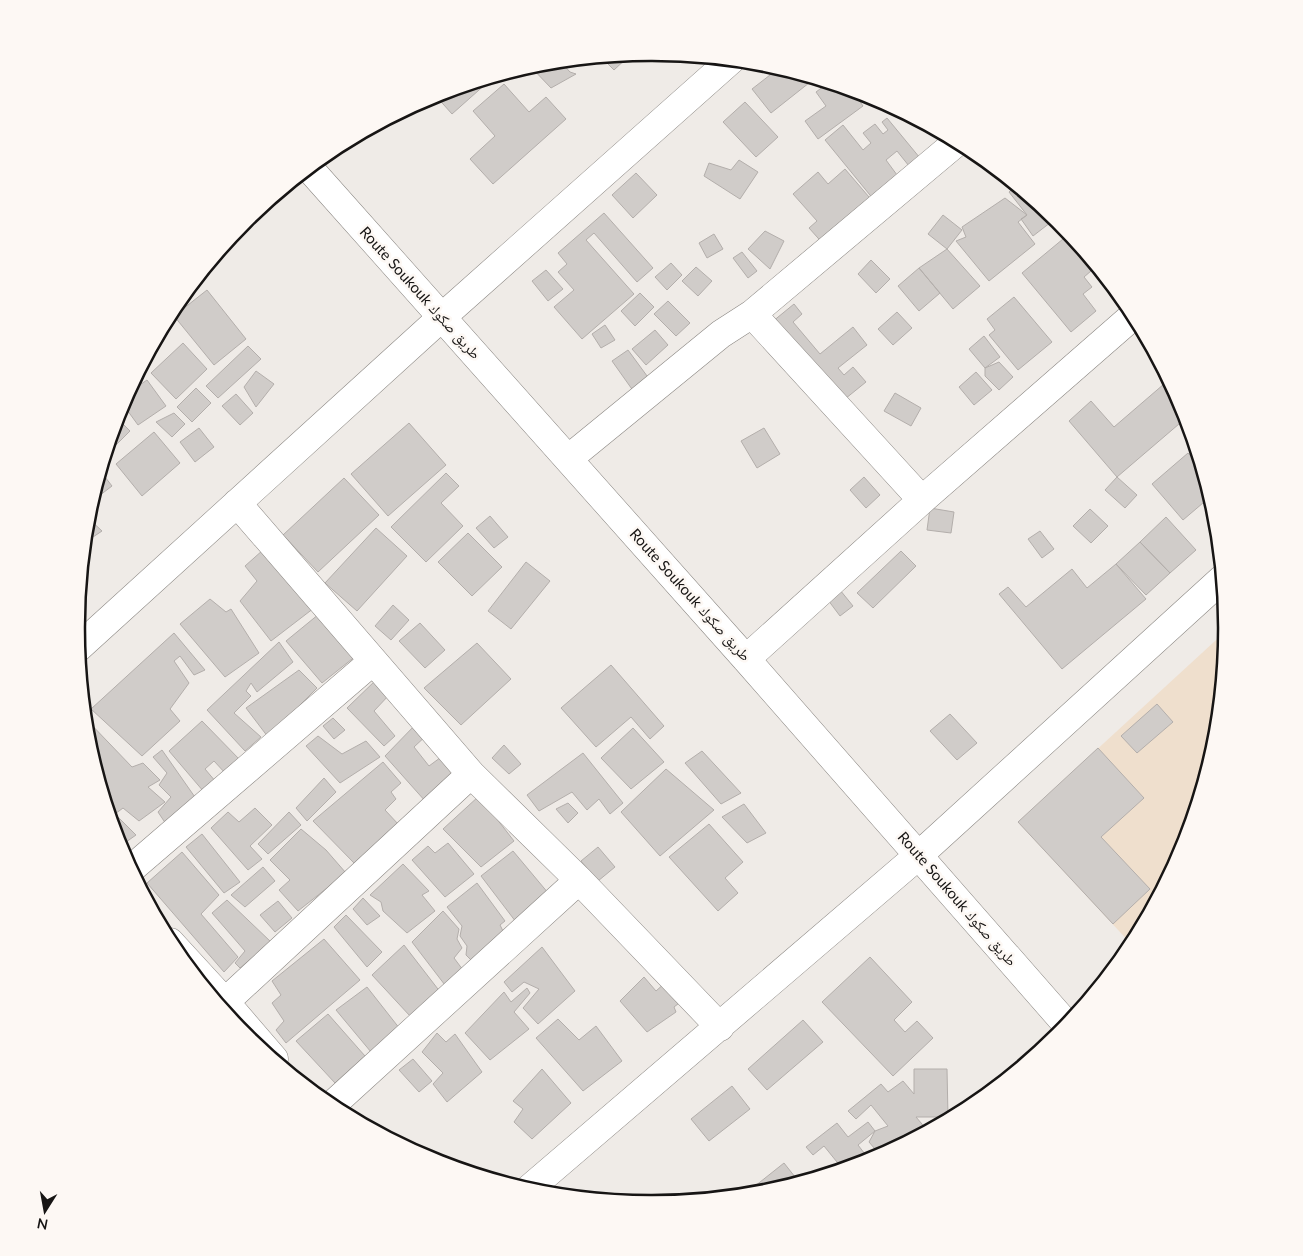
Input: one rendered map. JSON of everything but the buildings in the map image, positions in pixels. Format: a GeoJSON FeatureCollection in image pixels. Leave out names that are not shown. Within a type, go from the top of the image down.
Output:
{"type":"FeatureCollection","features":[{"type":"Feature","properties":{"kind":"street"},"geometry":{"type":"LineString","coordinates":[[85,641],[442,317],[724,66]]}},
{"type":"Feature","properties":{"kind":"street"},"geometry":{"type":"LineString","coordinates":[[568,459],[721,334],[752,314],[951,147]]}},
{"type":"Feature","properties":{"kind":"street","name":"Route Soukouk طريق صكوك"},"geometry":{"type":"LineString","coordinates":[[313,173],[746,659],[1062,1019]]}},
{"type":"Feature","properties":{"kind":"street"},"geometry":{"type":"LineString","coordinates":[[752,314],[922,500]]}},
{"type":"Feature","properties":{"kind":"street"},"geometry":{"type":"LineString","coordinates":[[746,659],[922,500],[1128,321]]}},
{"type":"Feature","properties":{"kind":"street"},"geometry":{"type":"LineString","coordinates":[[237,503],[471,774],[579,880],[720,1027]]}},
{"type":"Feature","properties":{"kind":"street"},"geometry":{"type":"LineString","coordinates":[[537,1183],[919,855],[1216,584]]}},
{"type":"Feature","properties":{"kind":"street"},"geometry":{"type":"LineString","coordinates":[[136,864],[373,660]]}},
{"type":"Feature","properties":{"kind":"street"},"geometry":{"type":"LineString","coordinates":[[225,1002],[471,774]]}},
{"type":"Feature","properties":{"kind":"street"},"geometry":{"type":"LineString","coordinates":[[338,1100],[579,880]]}},
{"type":"Feature","properties":{"kind":"shaded area"},"geometry":{"type":"Polygon","coordinates":[[[1218,639],[1213,702],[1199,775],[1175,845],[1160,879],[1126,938],[1018,822],[1218,639]]]}}]}
